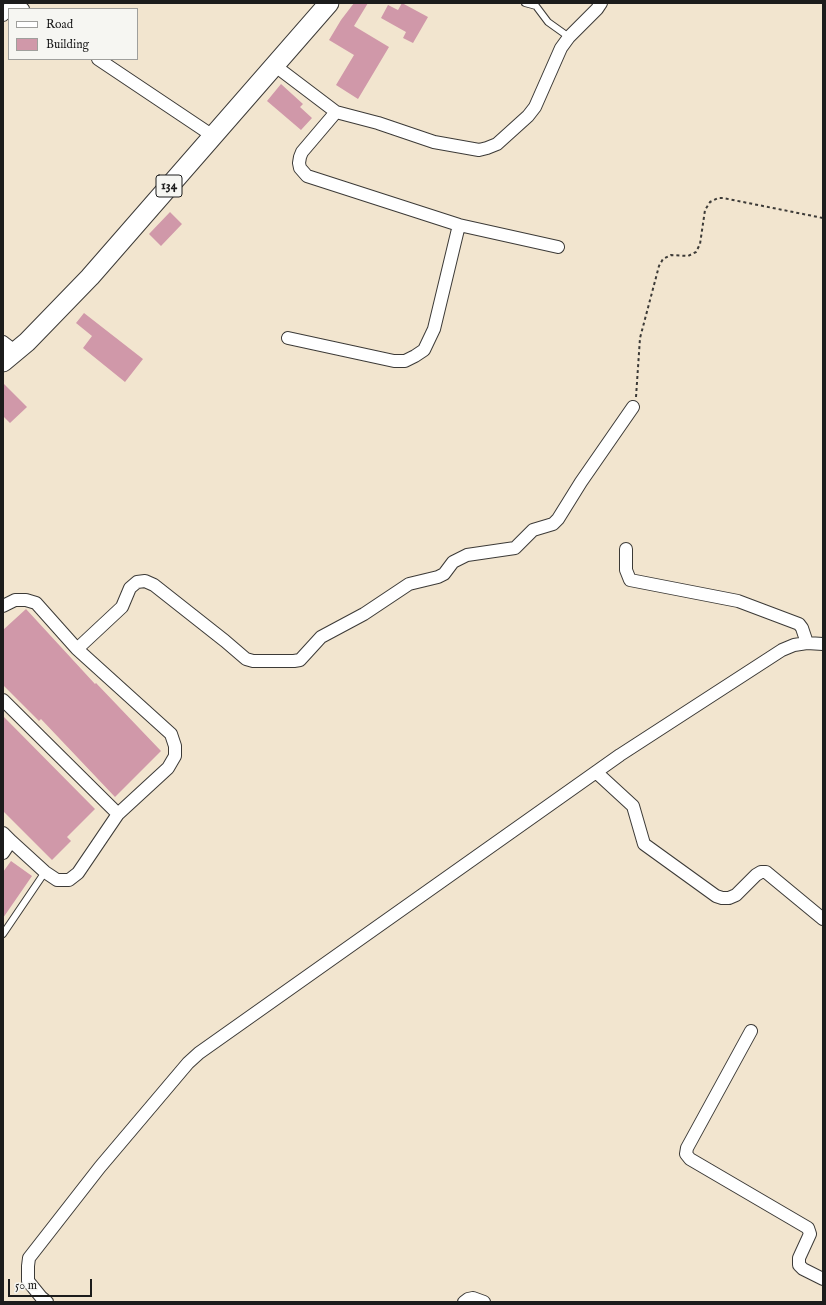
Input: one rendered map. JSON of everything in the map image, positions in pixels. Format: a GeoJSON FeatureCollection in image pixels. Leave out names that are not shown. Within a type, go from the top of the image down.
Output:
{"type":"FeatureCollection","features":[{"type":"Feature","properties":{"kind":"main road","name":"134"},"geometry":{"type":"LineString","coordinates":[[7,352],[90,277],[329,3]]}},
{"type":"Feature","properties":{"kind":"street"},"geometry":{"type":"LineString","coordinates":[[274,65],[336,112],[378,123],[434,142],[479,150],[497,144],[528,116],[535,107],[561,48],[569,37],[601,3]]}},
{"type":"Feature","properties":{"kind":"street"},"geometry":{"type":"LineString","coordinates":[[99,60],[213,136]]}},
{"type":"Feature","properties":{"kind":"street"},"geometry":{"type":"LineString","coordinates":[[336,112],[302,152],[299,163],[303,172],[312,178],[460,225],[558,247]]}},
{"type":"Feature","properties":{"kind":"street"},"geometry":{"type":"LineString","coordinates":[[288,338],[394,360],[405,360],[420,353],[424,350],[434,329],[460,225]]}},
{"type":"Feature","properties":{"kind":"street"},"geometry":{"type":"LineString","coordinates":[[77,650],[122,607],[130,588],[137,582],[145,581],[154,585],[246,659],[253,661],[300,660],[322,637],[364,614],[409,584],[438,577],[444,574],[453,562],[468,555],[515,548],[533,530],[554,524],[581,482],[633,408]]}},
{"type":"Feature","properties":{"kind":"street"},"geometry":{"type":"LineString","coordinates":[[626,549],[626,570],[630,580],[738,601],[799,624],[802,628],[807,643]]}},
{"type":"Feature","properties":{"kind":"street"},"geometry":{"type":"LineString","coordinates":[[3,606],[15,600],[26,600],[36,603],[77,650],[171,734],[175,746],[175,756],[168,768],[118,814],[78,873],[69,880],[57,880],[45,872],[7,837],[3,853]]}},
{"type":"Feature","properties":{"kind":"street"},"geometry":{"type":"LineString","coordinates":[[47,1302],[28,1281],[29,1258],[100,1167],[188,1063],[206,1048],[596,772],[782,650],[794,645],[807,643],[823,644]]}},
{"type":"Feature","properties":{"kind":"street"},"geometry":{"type":"LineString","coordinates":[[3,700],[118,814]]}},
{"type":"Feature","properties":{"kind":"street"},"geometry":{"type":"LineString","coordinates":[[596,772],[633,806],[644,844],[716,896],[729,898],[736,895],[756,875],[761,872],[766,872],[823,919]]}},
{"type":"Feature","properties":{"kind":"street"},"geometry":{"type":"LineString","coordinates":[[751,1031],[687,1148],[686,1154],[690,1159],[808,1228],[810,1234],[799,1258],[799,1264],[803,1269],[823,1279]]}},
{"type":"Feature","properties":{"kind":"street"},"geometry":{"type":"LineString","coordinates":[[464,1302],[473,1298],[484,1302]]}},
{"type":"Feature","properties":{"kind":"lane"},"geometry":{"type":"LineString","coordinates":[[525,3],[536,4],[548,22],[569,37]]}},
{"type":"Feature","properties":{"kind":"lane"},"geometry":{"type":"LineString","coordinates":[[3,934],[45,872]]}},
{"type":"Feature","properties":{"kind":"path"},"geometry":{"type":"LineString","coordinates":[[633,408],[636,400],[640,338],[659,266],[663,259],[671,255],[688,256],[696,252],[700,244],[705,210],[710,202],[718,198],[723,198],[823,218]]}},
{"type":"Feature","properties":{"kind":"building"},"geometry":{"type":"Polygon","coordinates":[[[354,3],[368,3],[354,26],[389,47],[358,99],[336,85],[354,55],[329,40],[341,20],[354,3]]]}},
{"type":"Feature","properties":{"kind":"building"},"geometry":{"type":"Polygon","coordinates":[[[402,3],[428,17],[413,43],[403,38],[406,32],[381,18],[388,5],[398,10],[402,3]]]}},
{"type":"Feature","properties":{"kind":"building"},"geometry":{"type":"Polygon","coordinates":[[[281,84],[303,104],[300,107],[312,118],[301,130],[267,101],[281,84]]]}},
{"type":"Feature","properties":{"kind":"building"},"geometry":{"type":"Polygon","coordinates":[[[170,212],[182,224],[161,246],[149,234],[170,212]]]}},
{"type":"Feature","properties":{"kind":"building"},"geometry":{"type":"Polygon","coordinates":[[[84,313],[143,359],[125,382],[83,348],[92,336],[76,323],[84,313]]]}},
{"type":"Feature","properties":{"kind":"building"},"geometry":{"type":"Polygon","coordinates":[[[3,383],[27,407],[10,423],[3,416],[3,383]]]}},
{"type":"Feature","properties":{"kind":"building"},"geometry":{"type":"Polygon","coordinates":[[[26,609],[95,684],[96,683],[161,751],[115,797],[41,719],[39,721],[3,685],[3,630],[26,609]]]}},
{"type":"Feature","properties":{"kind":"building"},"geometry":{"type":"Polygon","coordinates":[[[3,716],[95,809],[67,837],[71,841],[52,860],[3,811],[3,716]]]}},
{"type":"Feature","properties":{"kind":"building"},"geometry":{"type":"Polygon","coordinates":[[[11,861],[32,876],[3,918],[3,872],[11,861]]]}}]}
